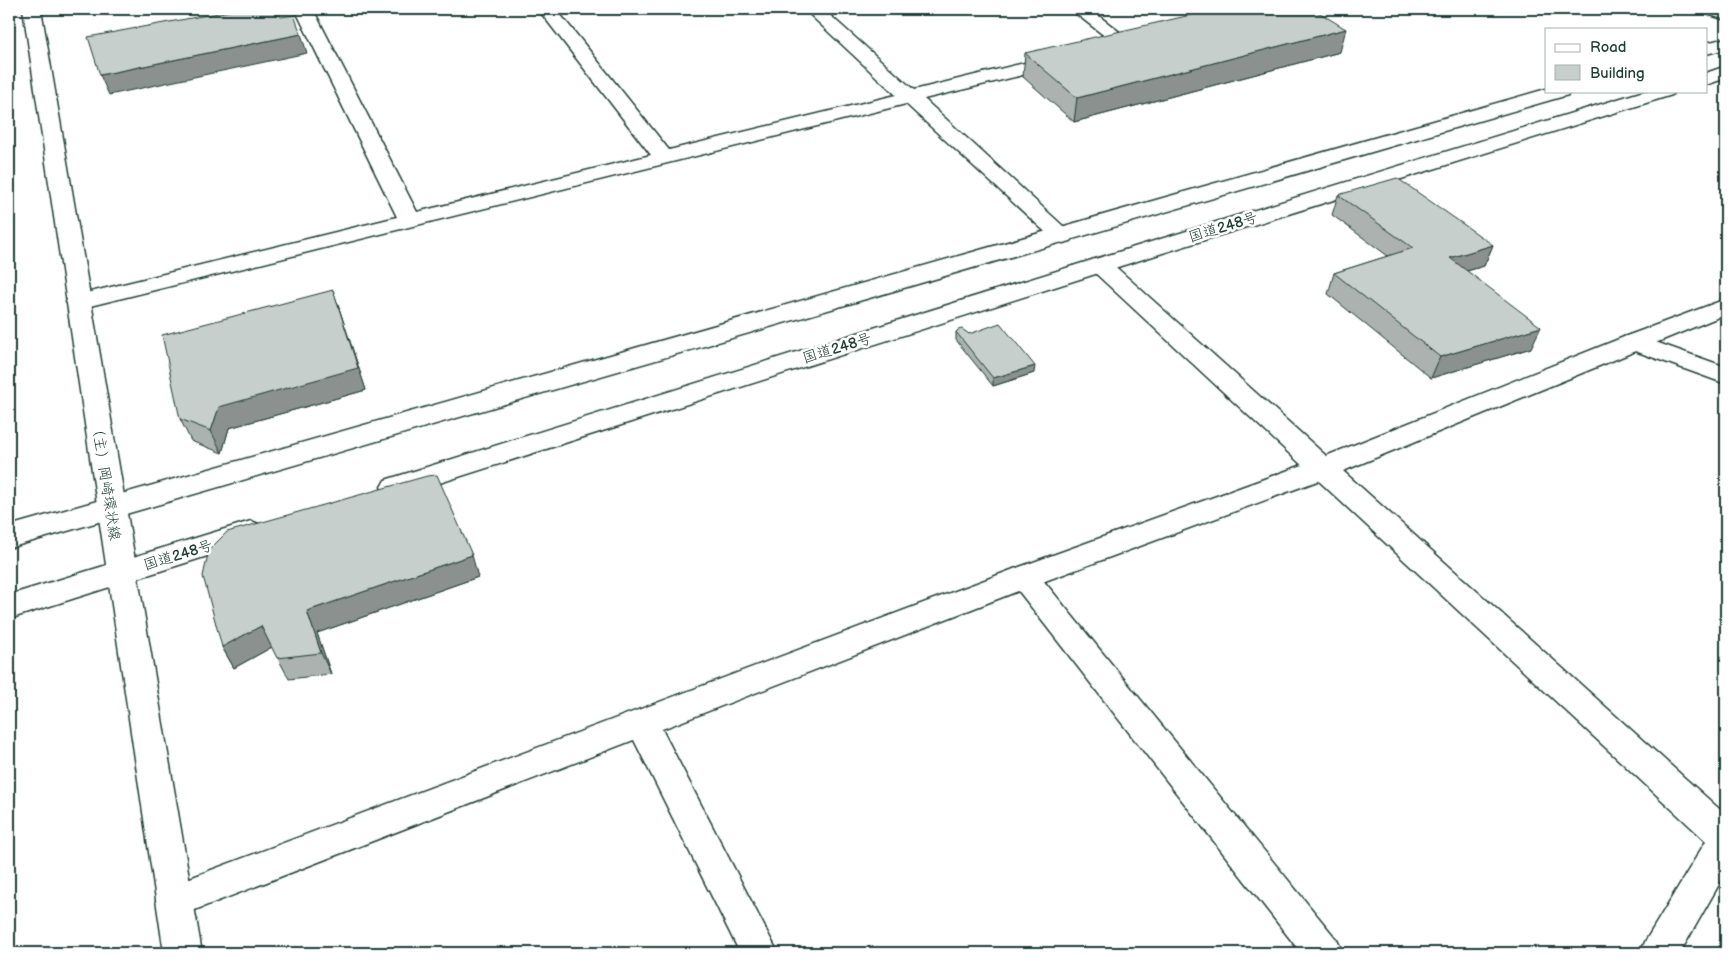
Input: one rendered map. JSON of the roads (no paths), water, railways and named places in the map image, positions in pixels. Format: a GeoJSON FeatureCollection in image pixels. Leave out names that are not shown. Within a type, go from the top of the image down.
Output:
{"type":"FeatureCollection","features":[{"type":"Feature","properties":{"kind":"main road","name":"（主）岡崎環状線"},"geometry":{"type":"LineString","coordinates":[[32,9],[183,953]]}},
{"type":"Feature","properties":{"kind":"main road"},"geometry":{"type":"LineString","coordinates":[[304,9],[410,220]]}},
{"type":"Feature","properties":{"kind":"main road"},"geometry":{"type":"LineString","coordinates":[[547,9],[664,158]]}},
{"type":"Feature","properties":{"kind":"main road"},"geometry":{"type":"LineString","coordinates":[[813,9],[1063,236]]}},
{"type":"Feature","properties":{"kind":"main road"},"geometry":{"type":"LineString","coordinates":[[78,302],[1135,41],[1079,9]]}},
{"type":"Feature","properties":{"kind":"main road"},"geometry":{"type":"LineString","coordinates":[[1710,9],[1726,15]]}},
{"type":"Feature","properties":{"kind":"main road"},"geometry":{"type":"LineString","coordinates":[[1708,48],[1726,43]]}},
{"type":"Feature","properties":{"kind":"main road"},"geometry":{"type":"LineString","coordinates":[[1708,78],[1726,72]]}},
{"type":"Feature","properties":{"kind":"main road"},"geometry":{"type":"LineString","coordinates":[[9,537],[1063,236],[1558,92]]}},
{"type":"Feature","properties":{"kind":"main road","name":"国道248号"},"geometry":{"type":"LineString","coordinates":[[378,492],[1100,265],[1662,92]]}},
{"type":"Feature","properties":{"kind":"main road"},"geometry":{"type":"LineString","coordinates":[[1100,265],[1726,838],[1659,953]]}},
{"type":"Feature","properties":{"kind":"main road"},"geometry":{"type":"LineString","coordinates":[[174,900],[642,724],[1024,577],[1322,469],[1726,306]]}},
{"type":"Feature","properties":{"kind":"main road"},"geometry":{"type":"LineString","coordinates":[[1633,342],[1726,376]]}},
{"type":"Feature","properties":{"kind":"main road","name":"国道248号"},"geometry":{"type":"LineString","coordinates":[[9,607],[273,525]]}},
{"type":"Feature","properties":{"kind":"main road"},"geometry":{"type":"LineString","coordinates":[[1024,577],[1324,953]]}},
{"type":"Feature","properties":{"kind":"main road"},"geometry":{"type":"LineString","coordinates":[[642,724],[759,953]]}}]}
